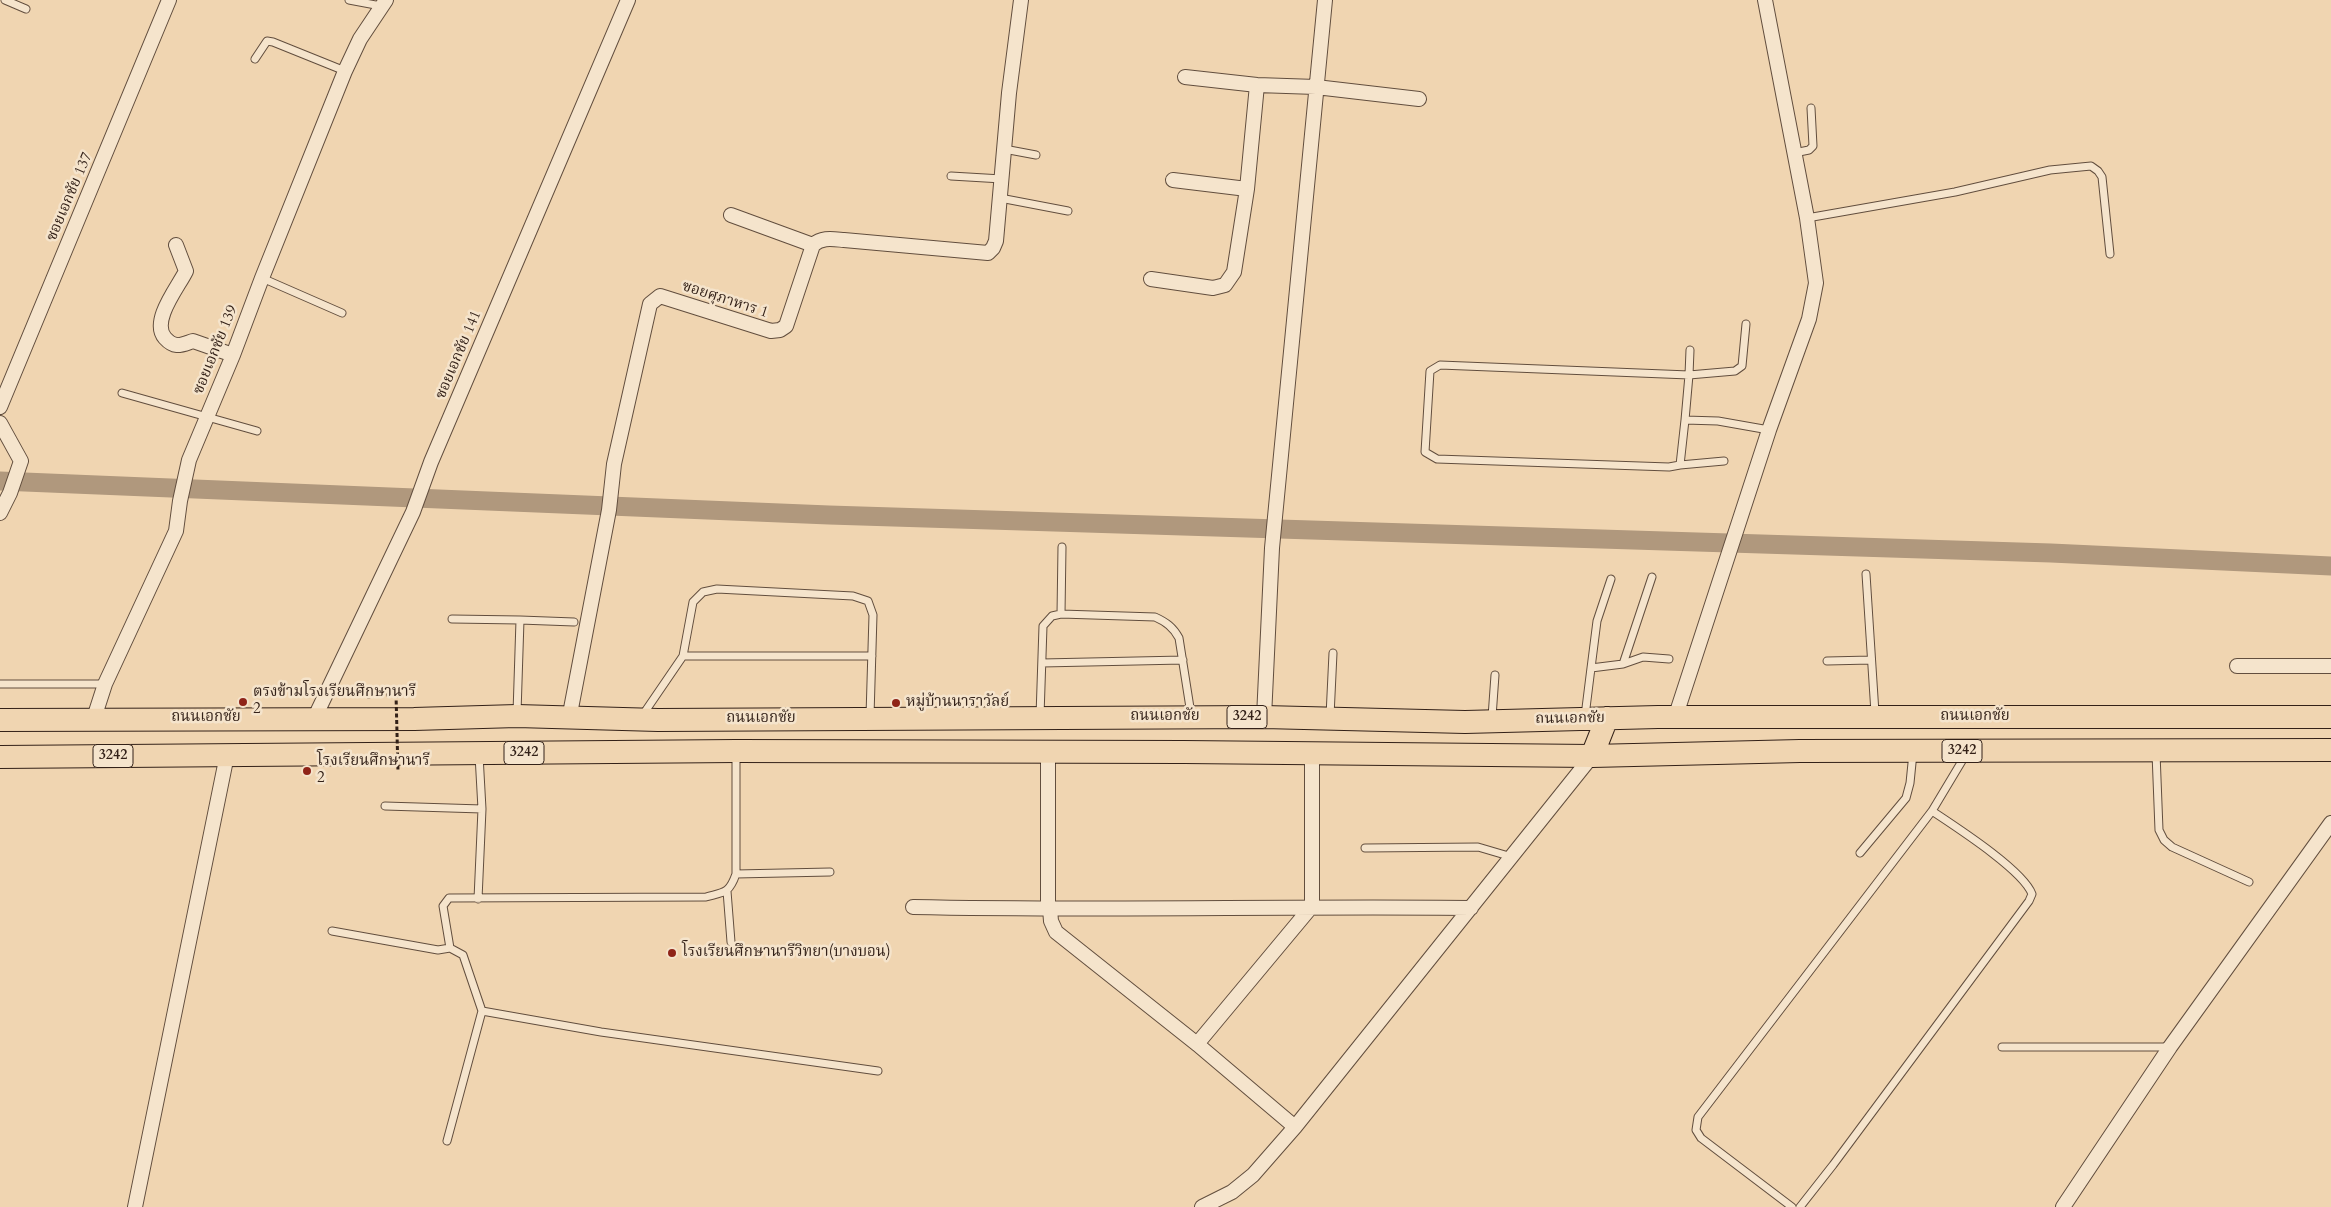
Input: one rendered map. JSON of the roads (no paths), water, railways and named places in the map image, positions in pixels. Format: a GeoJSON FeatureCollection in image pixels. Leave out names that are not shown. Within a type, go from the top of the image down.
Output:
{"type":"FeatureCollection","features":[{"type":"Feature","properties":{"kind":"main road","name":"ถนนเอกชัย"},"geometry":{"type":"LineString","coordinates":[[0,720],[94,718],[414,719],[517,716],[640,720],[1264,717],[1492,720],[1875,716],[2331,716]]}},
{"type":"Feature","properties":{"kind":"main road"},"geometry":{"type":"LineString","coordinates":[[1592,756],[1596,718]]}},
{"type":"Feature","properties":{"kind":"main road","name":"3242"},"geometry":{"type":"LineString","coordinates":[[0,757],[479,755],[736,751],[1592,756],[1914,750],[2331,750]]}},
{"type":"Feature","properties":{"kind":"street","name":"ซอยเอกชัย 137"},"geometry":{"type":"LineString","coordinates":[[0,407],[169,0]]}},
{"type":"Feature","properties":{"kind":"street","name":"ซอยเอกชัย 141"},"geometry":{"type":"LineString","coordinates":[[314,719],[413,512],[431,462],[628,0]]}},
{"type":"Feature","properties":{"kind":"street"},"geometry":{"type":"LineString","coordinates":[[731,215],[813,245],[825,238],[988,252],[993,248],[996,241],[1004,149],[1021,0]]}},
{"type":"Feature","properties":{"kind":"street"},"geometry":{"type":"LineString","coordinates":[[1264,717],[1272,548],[1324,0]]}},
{"type":"Feature","properties":{"kind":"street"},"geometry":{"type":"LineString","coordinates":[[1675,718],[1768,430],[1814,300],[1816,269],[1765,0]]}},
{"type":"Feature","properties":{"kind":"street","name":"ซอยเอกชัย 139"},"geometry":{"type":"LineString","coordinates":[[94,718],[105,684],[176,531],[189,460],[233,355],[344,71],[360,39],[383,3]]}},
{"type":"Feature","properties":{"kind":"street"},"geometry":{"type":"LineString","coordinates":[[1185,77],[1257,85],[1316,87],[1419,99]]}},
{"type":"Feature","properties":{"kind":"street"},"geometry":{"type":"LineString","coordinates":[[1151,279],[1213,288],[1225,285],[1234,272],[1247,190],[1257,85]]}},
{"type":"Feature","properties":{"kind":"street"},"geometry":{"type":"LineString","coordinates":[[1173,180],[1247,190]]}},
{"type":"Feature","properties":{"kind":"street"},"geometry":{"type":"LineString","coordinates":[[176,245],[186,270],[176,286],[162,320],[164,337],[172,345],[178,347],[193,341],[233,355]]}},
{"type":"Feature","properties":{"kind":"street","name":"ซอยศุภาหาร 1"},"geometry":{"type":"LineString","coordinates":[[569,719],[609,510],[614,464],[647,312],[655,298],[660,296],[771,331],[780,330],[786,326],[813,245]]}},
{"type":"Feature","properties":{"kind":"street"},"geometry":{"type":"LineString","coordinates":[[0,423],[21,461],[10,493],[0,513]]}},
{"type":"Feature","properties":{"kind":"street"},"geometry":{"type":"LineString","coordinates":[[2237,666],[2331,666]]}},
{"type":"Feature","properties":{"kind":"street"},"geometry":{"type":"LineString","coordinates":[[1048,752],[1049,909],[1051,921],[1056,932],[1198,1044],[1295,1127]]}},
{"type":"Feature","properties":{"kind":"street"},"geometry":{"type":"LineString","coordinates":[[1198,1044],[1312,906],[1312,754]]}},
{"type":"Feature","properties":{"kind":"street"},"geometry":{"type":"LineString","coordinates":[[135,1207],[226,755]]}},
{"type":"Feature","properties":{"kind":"street"},"geometry":{"type":"LineString","coordinates":[[1202,1207],[1232,1192],[1253,1175],[1295,1127],[1592,756]]}},
{"type":"Feature","properties":{"kind":"street"},"geometry":{"type":"LineString","coordinates":[[2062,1207],[2170,1047],[2331,823]]}},
{"type":"Feature","properties":{"kind":"street"},"geometry":{"type":"LineString","coordinates":[[912,907],[1049,909],[1312,906],[1471,908]]}},
{"type":"Feature","properties":{"kind":"lane"},"geometry":{"type":"LineString","coordinates":[[5,0],[26,8]]}},
{"type":"Feature","properties":{"kind":"lane"},"geometry":{"type":"LineString","coordinates":[[349,0],[383,3]]}},
{"type":"Feature","properties":{"kind":"lane"},"geometry":{"type":"LineString","coordinates":[[255,59],[267,42],[273,42],[344,71]]}},
{"type":"Feature","properties":{"kind":"lane"},"geometry":{"type":"LineString","coordinates":[[1794,153],[1809,150],[1813,146],[1811,108]]}},
{"type":"Feature","properties":{"kind":"lane"},"geometry":{"type":"LineString","coordinates":[[1004,149],[1036,155]]}},
{"type":"Feature","properties":{"kind":"lane"},"geometry":{"type":"LineString","coordinates":[[1807,218],[1955,192],[2050,170],[2091,166],[2102,177],[2110,254]]}},
{"type":"Feature","properties":{"kind":"lane"},"geometry":{"type":"LineString","coordinates":[[951,176],[1002,179]]}},
{"type":"Feature","properties":{"kind":"lane"},"geometry":{"type":"LineString","coordinates":[[1000,198],[1068,211]]}},
{"type":"Feature","properties":{"kind":"lane"},"geometry":{"type":"LineString","coordinates":[[262,278],[342,312]]}},
{"type":"Feature","properties":{"kind":"lane"},"geometry":{"type":"LineString","coordinates":[[1724,461],[1662,468],[1437,459],[1425,452],[1424,444],[1430,371],[1440,365],[1689,375],[1735,372],[1740,369],[1746,324]]}},
{"type":"Feature","properties":{"kind":"lane"},"geometry":{"type":"LineString","coordinates":[[1680,465],[1690,350]]}},
{"type":"Feature","properties":{"kind":"lane"},"geometry":{"type":"LineString","coordinates":[[122,393],[257,431]]}},
{"type":"Feature","properties":{"kind":"lane"},"geometry":{"type":"LineString","coordinates":[[1685,420],[1718,421],[1768,430]]}},
{"type":"Feature","properties":{"kind":"lane"},"geometry":{"type":"LineString","coordinates":[[1061,614],[1062,547]]}},
{"type":"Feature","properties":{"kind":"lane"},"geometry":{"type":"LineString","coordinates":[[1866,574],[1875,716]]}},
{"type":"Feature","properties":{"kind":"lane"},"geometry":{"type":"LineString","coordinates":[[1623,664],[1652,577]]}},
{"type":"Feature","properties":{"kind":"lane"},"geometry":{"type":"LineString","coordinates":[[1596,718],[1591,668],[1597,621],[1611,579]]}},
{"type":"Feature","properties":{"kind":"lane"},"geometry":{"type":"LineString","coordinates":[[640,720],[683,656],[693,602],[703,592],[717,589],[853,596],[865,599],[871,604],[873,616],[870,718]]}},
{"type":"Feature","properties":{"kind":"lane"},"geometry":{"type":"LineString","coordinates":[[1040,718],[1043,626],[1052,616],[1061,614],[1155,617],[1174,629],[1180,638],[1191,717]]}},
{"type":"Feature","properties":{"kind":"lane"},"geometry":{"type":"LineString","coordinates":[[452,619],[574,622]]}},
{"type":"Feature","properties":{"kind":"lane"},"geometry":{"type":"LineString","coordinates":[[517,716],[520,620]]}},
{"type":"Feature","properties":{"kind":"lane"},"geometry":{"type":"LineString","coordinates":[[1330,718],[1333,653]]}},
{"type":"Feature","properties":{"kind":"lane"},"geometry":{"type":"LineString","coordinates":[[683,656],[872,656]]}},
{"type":"Feature","properties":{"kind":"lane"},"geometry":{"type":"LineString","coordinates":[[1591,668],[1623,664],[1643,657],[1669,659]]}},
{"type":"Feature","properties":{"kind":"lane"},"geometry":{"type":"LineString","coordinates":[[1042,663],[1183,660]]}},
{"type":"Feature","properties":{"kind":"lane"},"geometry":{"type":"LineString","coordinates":[[1827,661],[1871,660]]}},
{"type":"Feature","properties":{"kind":"lane"},"geometry":{"type":"LineString","coordinates":[[1492,720],[1495,675]]}},
{"type":"Feature","properties":{"kind":"lane"},"geometry":{"type":"LineString","coordinates":[[0,684],[105,684]]}},
{"type":"Feature","properties":{"kind":"lane"},"geometry":{"type":"LineString","coordinates":[[1860,853],[1906,798],[1914,750]]}},
{"type":"Feature","properties":{"kind":"lane"},"geometry":{"type":"LineString","coordinates":[[2156,750],[2159,830],[2164,840],[2172,847],[2249,882]]}},
{"type":"Feature","properties":{"kind":"lane"},"geometry":{"type":"LineString","coordinates":[[450,948],[444,903],[449,898],[706,896],[727,891],[731,887],[736,874],[736,751]]}},
{"type":"Feature","properties":{"kind":"lane"},"geometry":{"type":"LineString","coordinates":[[1792,1207],[1701,1138],[1696,1130],[1698,1118],[1932,811],[1968,751]]}},
{"type":"Feature","properties":{"kind":"lane"},"geometry":{"type":"LineString","coordinates":[[478,899],[482,809],[479,755]]}},
{"type":"Feature","properties":{"kind":"lane"},"geometry":{"type":"LineString","coordinates":[[385,806],[482,809]]}},
{"type":"Feature","properties":{"kind":"lane"},"geometry":{"type":"LineString","coordinates":[[1800,1207],[1845,1149],[2032,894],[2029,885],[1990,852],[1932,811]]}},
{"type":"Feature","properties":{"kind":"lane"},"geometry":{"type":"LineString","coordinates":[[1366,848],[1478,847],[1512,857]]}},
{"type":"Feature","properties":{"kind":"lane"},"geometry":{"type":"LineString","coordinates":[[736,874],[830,872]]}},
{"type":"Feature","properties":{"kind":"lane"},"geometry":{"type":"LineString","coordinates":[[727,891],[731,942]]}},
{"type":"Feature","properties":{"kind":"lane"},"geometry":{"type":"LineString","coordinates":[[332,931],[438,950],[450,948],[463,955],[482,1011],[447,1141]]}},
{"type":"Feature","properties":{"kind":"lane"},"geometry":{"type":"LineString","coordinates":[[482,1011],[601,1032],[878,1071]]}},
{"type":"Feature","properties":{"kind":"lane"},"geometry":{"type":"LineString","coordinates":[[2002,1047],[2170,1047]]}},
{"type":"Feature","properties":{"kind":"waterway"},"geometry":{"type":"LineString","coordinates":[[0,481],[829,515],[2051,553],[2331,566]]}},
{"type":"Feature","properties":{"kind":"place","name":"ตรงข้ามโรงเรียนศึกษานารี 2"},"geometry":{"type":"Point","coordinates":[243,702]}},
{"type":"Feature","properties":{"kind":"place","name":"หมู่บ้านนาราวัลย์"},"geometry":{"type":"Point","coordinates":[896,703]}},
{"type":"Feature","properties":{"kind":"place","name":"โรงเรียนศึกษานารี 2"},"geometry":{"type":"Point","coordinates":[307,771]}},
{"type":"Feature","properties":{"kind":"place","name":"โรงเรียนศึกษานารีวิทยา(บางบอน)"},"geometry":{"type":"Point","coordinates":[672,953]}}]}
